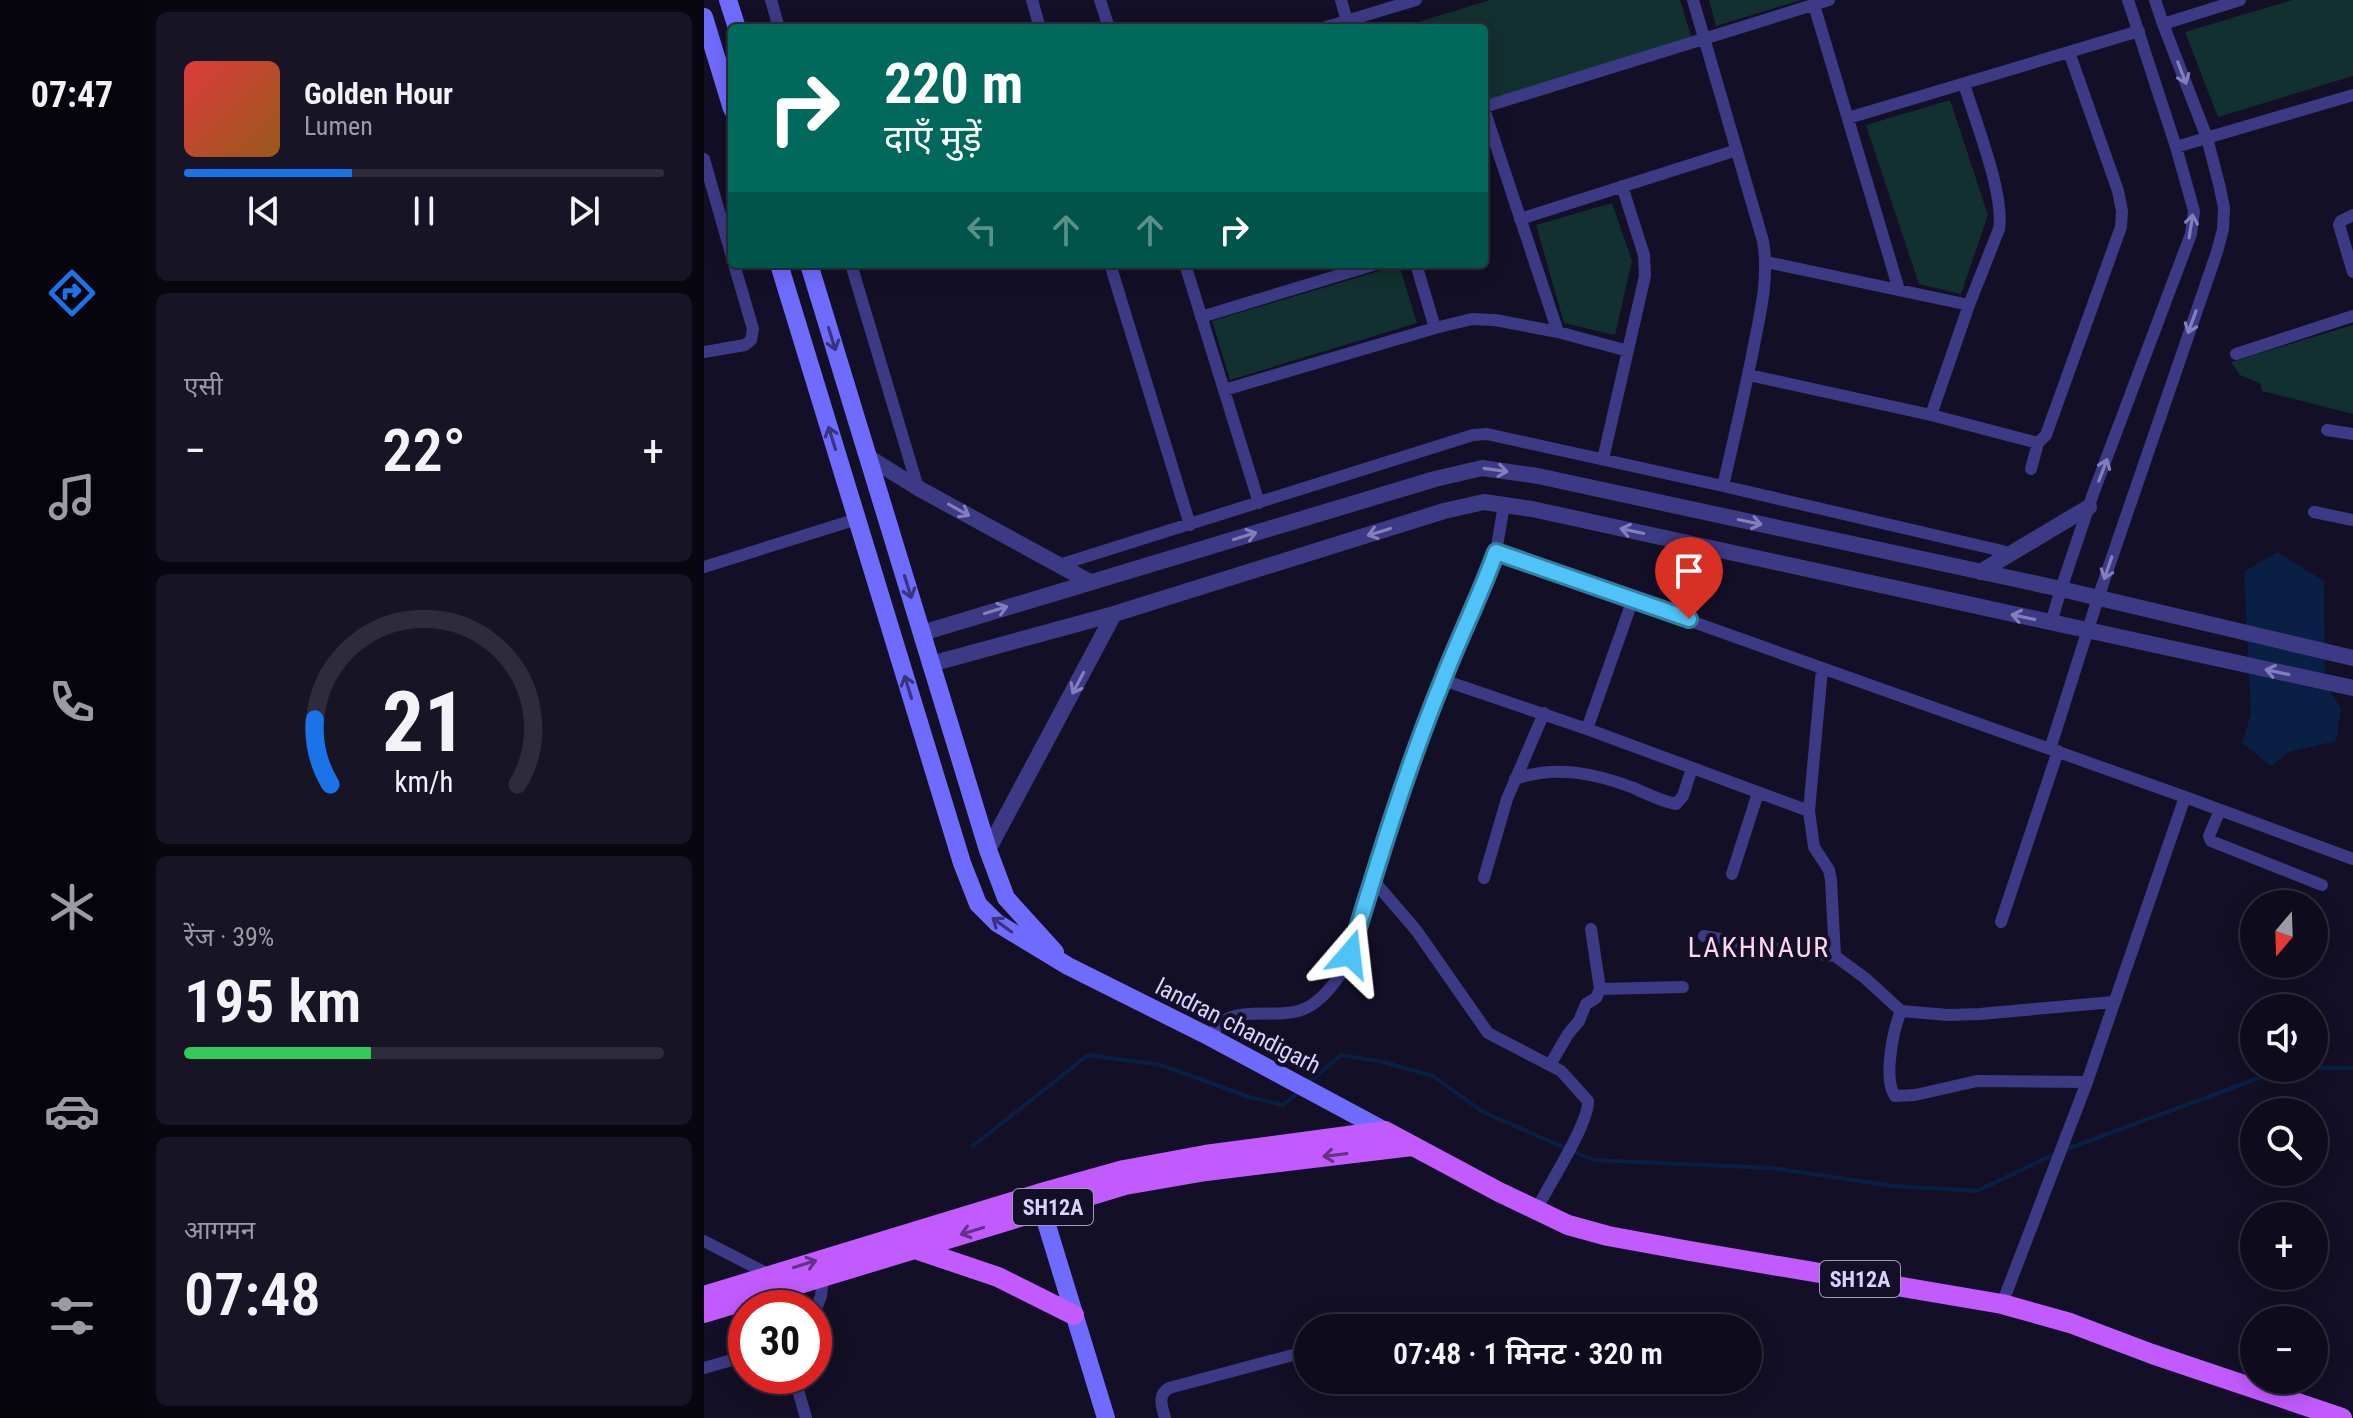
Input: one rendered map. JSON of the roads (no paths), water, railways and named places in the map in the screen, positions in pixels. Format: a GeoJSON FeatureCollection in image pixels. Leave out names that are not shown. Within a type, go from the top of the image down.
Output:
{"type":"FeatureCollection","features":[{"type":"Feature","properties":{"kind":"main road"},"geometry":{"type":"LineString","coordinates":[[728,0],[736,24]]}},
{"type":"Feature","properties":{"kind":"main road"},"geometry":{"type":"LineString","coordinates":[[704,17],[728,96]]}},
{"type":"Feature","properties":{"kind":"main road","name":"landran chandigarh"},"geometry":{"type":"LineString","coordinates":[[780,268],[962,863],[978,904],[997,923],[1068,966],[1210,1037],[1385,1131]]}},
{"type":"Feature","properties":{"kind":"main road"},"geometry":{"type":"LineString","coordinates":[[810,268],[988,850],[1006,898],[1068,966]]}},
{"type":"Feature","properties":{"kind":"main road","name":"SH12A"},"geometry":{"type":"LineString","coordinates":[[704,1313],[915,1249],[1124,1170],[1385,1131],[1568,1225],[1608,1236],[2002,1304],[2070,1323],[2342,1418]]}},
{"type":"Feature","properties":{"kind":"main road","name":"SH12A"},"geometry":{"type":"LineString","coordinates":[[704,1296],[770,1275],[1040,1202],[1206,1171],[1412,1146]]}},
{"type":"Feature","properties":{"kind":"main road"},"geometry":{"type":"LineString","coordinates":[[1040,1202],[1106,1418]]}},
{"type":"Feature","properties":{"kind":"main road"},"geometry":{"type":"LineString","coordinates":[[915,1249],[998,1277],[1074,1315]]}},
{"type":"Feature","properties":{"kind":"street"},"geometry":{"type":"LineString","coordinates":[[771,0],[778,24]]}},
{"type":"Feature","properties":{"kind":"street"},"geometry":{"type":"LineString","coordinates":[[1032,0],[1039,24]]}},
{"type":"Feature","properties":{"kind":"street"},"geometry":{"type":"LineString","coordinates":[[1100,0],[1108,24]]}},
{"type":"Feature","properties":{"kind":"street"},"geometry":{"type":"LineString","coordinates":[[1341,0],[1347,21]]}},
{"type":"Feature","properties":{"kind":"street"},"geometry":{"type":"LineString","coordinates":[[1337,24],[1416,0]]}},
{"type":"Feature","properties":{"kind":"street"},"geometry":{"type":"LineString","coordinates":[[1693,0],[1767,262],[1766,285],[1749,375],[1723,486]]}},
{"type":"Feature","properties":{"kind":"street"},"geometry":{"type":"LineString","coordinates":[[1488,107],[1829,0]]}},
{"type":"Feature","properties":{"kind":"street"},"geometry":{"type":"LineString","coordinates":[[2051,623],[2089,507],[2191,234],[2194,211],[2128,0]]}},
{"type":"Feature","properties":{"kind":"street"},"geometry":{"type":"LineString","coordinates":[[2001,922],[2098,598],[2220,240],[2224,208],[2207,138],[2155,0]]}},
{"type":"Feature","properties":{"kind":"street"},"geometry":{"type":"LineString","coordinates":[[2163,24],[2240,0]]}},
{"type":"Feature","properties":{"kind":"street"},"geometry":{"type":"LineString","coordinates":[[1814,5],[1899,290]]}},
{"type":"Feature","properties":{"kind":"street"},"geometry":{"type":"LineString","coordinates":[[1848,118],[2139,31]]}},
{"type":"Feature","properties":{"kind":"street"},"geometry":{"type":"LineString","coordinates":[[2031,469],[2038,443],[2046,435],[2121,227],[2118,191],[2069,52]]}},
{"type":"Feature","properties":{"kind":"street"},"geometry":{"type":"LineString","coordinates":[[1931,415],[2001,218],[1997,194],[1964,84]]}},
{"type":"Feature","properties":{"kind":"street"},"geometry":{"type":"LineString","coordinates":[[2176,147],[2353,95]]}},
{"type":"Feature","properties":{"kind":"street"},"geometry":{"type":"LineString","coordinates":[[1488,120],[1558,332]]}},
{"type":"Feature","properties":{"kind":"street"},"geometry":{"type":"LineString","coordinates":[[1520,219],[1737,150]]}},
{"type":"Feature","properties":{"kind":"street"},"geometry":{"type":"LineString","coordinates":[[704,159],[728,243]]}},
{"type":"Feature","properties":{"kind":"street"},"geometry":{"type":"LineString","coordinates":[[1603,459],[1645,276],[1645,264],[1622,186]]}},
{"type":"Feature","properties":{"kind":"street"},"geometry":{"type":"LineString","coordinates":[[2353,215],[2339,225],[2353,272]]}},
{"type":"Feature","properties":{"kind":"street"},"geometry":{"type":"LineString","coordinates":[[1767,262],[1969,305]]}},
{"type":"Feature","properties":{"kind":"street"},"geometry":{"type":"LineString","coordinates":[[704,352],[745,345],[751,340],[753,329],[735,268]]}},
{"type":"Feature","properties":{"kind":"street"},"geometry":{"type":"LineString","coordinates":[[852,268],[918,488]]}},
{"type":"Feature","properties":{"kind":"street"},"geometry":{"type":"LineString","coordinates":[[1111,268],[1190,525]]}},
{"type":"Feature","properties":{"kind":"street"},"geometry":{"type":"LineString","coordinates":[[1186,268],[1259,503]]}},
{"type":"Feature","properties":{"kind":"street"},"geometry":{"type":"LineString","coordinates":[[1201,317],[1363,268]]}},
{"type":"Feature","properties":{"kind":"street"},"geometry":{"type":"LineString","coordinates":[[1417,268],[1435,328]]}},
{"type":"Feature","properties":{"kind":"street"},"geometry":{"type":"LineString","coordinates":[[2236,354],[2353,316]]}},
{"type":"Feature","properties":{"kind":"street"},"geometry":{"type":"LineString","coordinates":[[1224,390],[1435,328],[1484,319],[1558,332],[1628,351]]}},
{"type":"Feature","properties":{"kind":"street"},"geometry":{"type":"LineString","coordinates":[[1749,375],[1931,415],[2038,443]]}},
{"type":"Feature","properties":{"kind":"street"},"geometry":{"type":"LineString","coordinates":[[2327,430],[2353,434]]}},
{"type":"Feature","properties":{"kind":"street"},"geometry":{"type":"LineString","coordinates":[[1059,565],[1473,435],[1496,435],[2011,553]]}},
{"type":"Feature","properties":{"kind":"street"},"geometry":{"type":"LineString","coordinates":[[868,457],[918,488],[1090,582]]}},
{"type":"Feature","properties":{"kind":"street"},"geometry":{"type":"LineString","coordinates":[[922,633],[1435,479],[1482,468],[1538,476],[2061,589],[2353,658]]}},
{"type":"Feature","properties":{"kind":"street"},"geometry":{"type":"LineString","coordinates":[[931,664],[1114,614],[1444,511],[1484,502],[1532,509],[2353,688]]}},
{"type":"Feature","properties":{"kind":"street"},"geometry":{"type":"LineString","coordinates":[[1210,1037],[1220,1022],[1231,1017],[1303,1009],[1321,997],[1344,969],[1443,680],[1496,552],[1504,505]]}},
{"type":"Feature","properties":{"kind":"street"},"geometry":{"type":"LineString","coordinates":[[1980,572],[2089,507]]}},
{"type":"Feature","properties":{"kind":"street"},"geometry":{"type":"LineString","coordinates":[[2314,512],[2353,520]]}},
{"type":"Feature","properties":{"kind":"street"},"geometry":{"type":"LineString","coordinates":[[1837,541],[1848,515]]}},
{"type":"Feature","properties":{"kind":"street"},"geometry":{"type":"LineString","coordinates":[[704,567],[857,519]]}},
{"type":"Feature","properties":{"kind":"street"},"geometry":{"type":"LineString","coordinates":[[1496,552],[2353,859]]}},
{"type":"Feature","properties":{"kind":"street"},"geometry":{"type":"LineString","coordinates":[[1587,729],[1633,599]]}},
{"type":"Feature","properties":{"kind":"street"},"geometry":{"type":"LineString","coordinates":[[988,850],[1114,614]]}},
{"type":"Feature","properties":{"kind":"street"},"geometry":{"type":"LineString","coordinates":[[1822,669],[1809,811],[1814,847],[1829,870],[1831,880],[1835,956]]}},
{"type":"Feature","properties":{"kind":"street"},"geometry":{"type":"LineString","coordinates":[[1443,680],[1544,713],[1809,811]]}},
{"type":"Feature","properties":{"kind":"street"},"geometry":{"type":"LineString","coordinates":[[1484,878],[1515,779],[1544,713]]}},
{"type":"Feature","properties":{"kind":"street"},"geometry":{"type":"LineString","coordinates":[[1515,779],[1534,772],[1588,773],[1676,804],[1683,796],[1692,768]]}},
{"type":"Feature","properties":{"kind":"street"},"geometry":{"type":"LineString","coordinates":[[1732,874],[1758,793]]}},
{"type":"Feature","properties":{"kind":"street"},"geometry":{"type":"LineString","coordinates":[[2002,1304],[2087,1082],[2185,797]]}},
{"type":"Feature","properties":{"kind":"street"},"geometry":{"type":"LineString","coordinates":[[2220,810],[2209,836],[2211,841],[2322,885]]}},
{"type":"Feature","properties":{"kind":"street"},"geometry":{"type":"LineString","coordinates":[[1373,880],[1416,930],[1488,1033],[1561,1071],[1588,1101],[1570,1147],[1536,1211]]}},
{"type":"Feature","properties":{"kind":"street"},"geometry":{"type":"LineString","coordinates":[[1550,1065],[1579,1021],[1586,1004],[1596,998],[1600,989],[1591,929]]}},
{"type":"Feature","properties":{"kind":"street"},"geometry":{"type":"LineString","coordinates":[[1704,936],[1835,956],[1858,971],[1901,1011],[1980,1014],[2113,1002]]}},
{"type":"Feature","properties":{"kind":"street"},"geometry":{"type":"LineString","coordinates":[[1600,989],[1683,987]]}},
{"type":"Feature","properties":{"kind":"street"},"geometry":{"type":"LineString","coordinates":[[1901,1011],[1891,1051],[1891,1090],[1895,1096],[1915,1095],[1977,1081],[2087,1082]]}},
{"type":"Feature","properties":{"kind":"street"},"geometry":{"type":"LineString","coordinates":[[704,1241],[770,1275]]}},
{"type":"Feature","properties":{"kind":"street"},"geometry":{"type":"LineString","coordinates":[[822,1290],[823,1277]]}},
{"type":"Feature","properties":{"kind":"street"},"geometry":{"type":"LineString","coordinates":[[1165,1418],[1161,1399],[1169,1388],[1294,1355]]}},
{"type":"Feature","properties":{"kind":"street"},"geometry":{"type":"LineString","coordinates":[[704,1368],[728,1361]]}},
{"type":"Feature","properties":{"kind":"street"},"geometry":{"type":"LineString","coordinates":[[799,1394],[806,1418]]}},
{"type":"Feature","properties":{"kind":"water"},"geometry":{"type":"Polygon","coordinates":[[[2277,552],[2324,581],[2325,684],[2341,708],[2336,741],[2289,752],[2271,766],[2242,743],[2251,714],[2244,572],[2277,552]]]}},
{"type":"Feature","properties":{"kind":"waterway"},"geometry":{"type":"LineString","coordinates":[[973,1146],[1088,1055],[1161,1065],[1249,1097],[1283,1105],[1299,1092]]}},
{"type":"Feature","properties":{"kind":"waterway"},"geometry":{"type":"LineString","coordinates":[[1308,1083],[1341,1055],[1383,1062],[1433,1076],[1483,1112],[1593,1160],[1771,1168],[1894,1186],[1977,1191],[2055,1154]]}},
{"type":"Feature","properties":{"kind":"waterway"},"geometry":{"type":"LineString","coordinates":[[2328,1068],[2353,1068]]}},
{"type":"Feature","properties":{"kind":"waterway"},"geometry":{"type":"LineString","coordinates":[[2067,1149],[2248,1082]]}},
{"type":"Feature","properties":{"kind":"district","name":"LAKHNAUR"},"geometry":{"type":"Point","coordinates":[1759,947]}}]}
